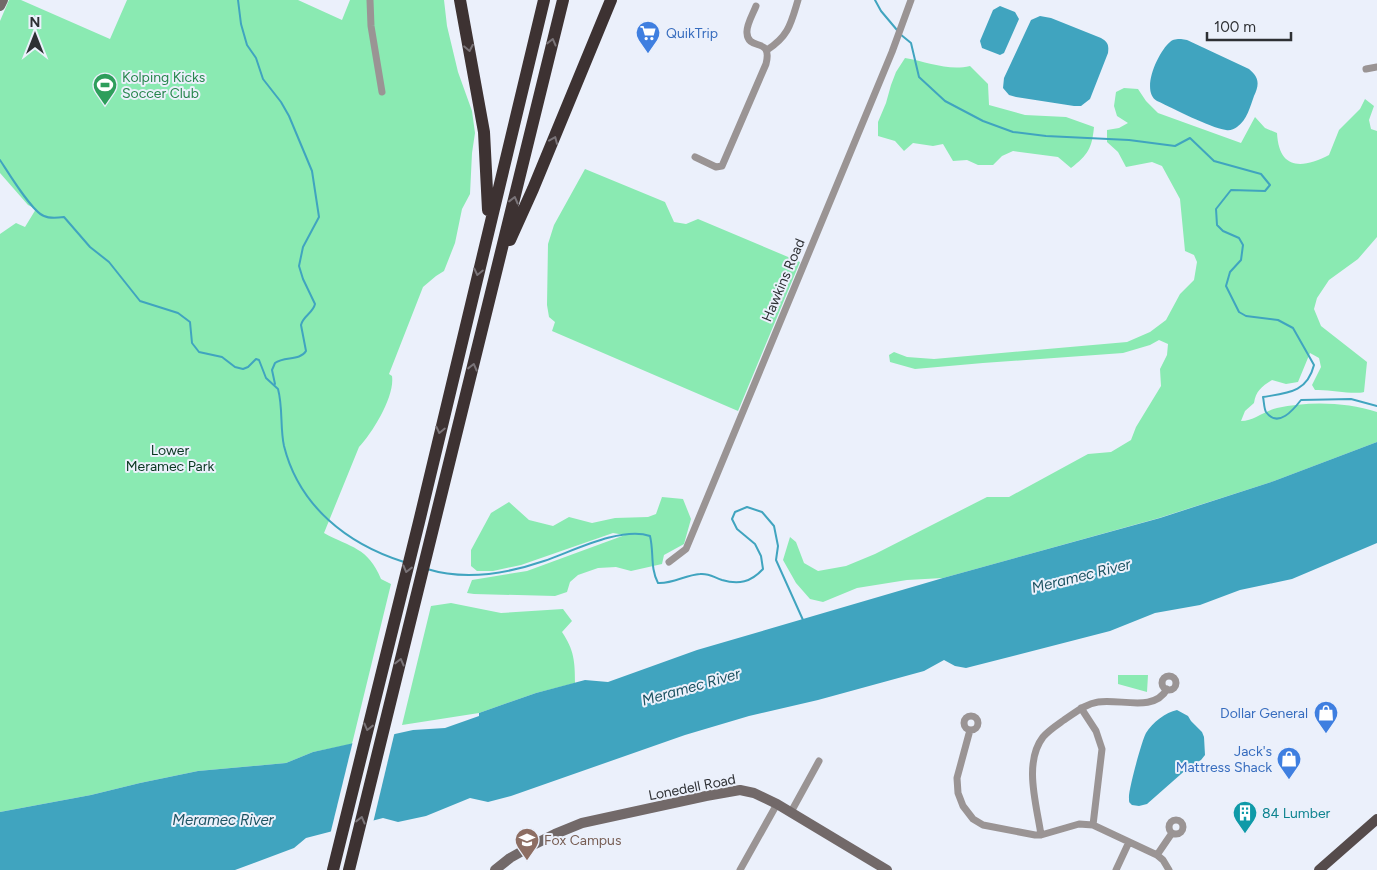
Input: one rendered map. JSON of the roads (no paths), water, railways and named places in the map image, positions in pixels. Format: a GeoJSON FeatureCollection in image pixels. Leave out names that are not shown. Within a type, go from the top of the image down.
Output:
{"type":"FeatureCollection","features":[{"type":"Feature","properties":{"kind":"highway"},"geometry":{"type":"LineString","coordinates":[[460,0],[484,132],[489,225]]}},
{"type":"Feature","properties":{"kind":"highway"},"geometry":{"type":"LineString","coordinates":[[333,870],[419,522],[544,0]]}},
{"type":"Feature","properties":{"kind":"highway"},"geometry":{"type":"LineString","coordinates":[[349,869],[563,0]]}},
{"type":"Feature","properties":{"kind":"highway"},"geometry":{"type":"LineString","coordinates":[[498,264],[533,189],[612,2]]}},
{"type":"Feature","properties":{"kind":"main road"},"geometry":{"type":"LineString","coordinates":[[1319,870],[1377,819]]}},
{"type":"Feature","properties":{"kind":"street"},"geometry":{"type":"LineString","coordinates":[[0,6],[2,0]]}},
{"type":"Feature","properties":{"kind":"street"},"geometry":{"type":"LineString","coordinates":[[370,0],[371,26],[382,92]]}},
{"type":"Feature","properties":{"kind":"street"},"geometry":{"type":"LineString","coordinates":[[767,50],[780,42],[785,35],[798,0]]}},
{"type":"Feature","properties":{"kind":"street","name":"Hawkins Road"},"geometry":{"type":"LineString","coordinates":[[669,562],[686,550],[855,147],[911,0]]}},
{"type":"Feature","properties":{"kind":"street"},"geometry":{"type":"LineString","coordinates":[[695,157],[716,167],[722,166],[766,64],[767,50],[764,46],[756,44],[748,37],[747,30],[756,6]]}},
{"type":"Feature","properties":{"kind":"street"},"geometry":{"type":"LineString","coordinates":[[1366,69],[1377,68]]}},
{"type":"Feature","properties":{"kind":"street"},"geometry":{"type":"LineString","coordinates":[[1041,835],[1033,787],[1033,772],[1036,751],[1048,732],[1082,708],[1099,701],[1135,703],[1160,697],[1166,690]]}},
{"type":"Feature","properties":{"kind":"street"},"geometry":{"type":"LineString","coordinates":[[1082,708],[1096,731],[1102,750],[1093,825]]}},
{"type":"Feature","properties":{"kind":"street"},"geometry":{"type":"LineString","coordinates":[[970,730],[957,785],[960,800],[966,812],[973,819],[984,825],[1041,835],[1079,824],[1093,825],[1157,855],[1163,860],[1169,870]]}},
{"type":"Feature","properties":{"kind":"street"},"geometry":{"type":"LineString","coordinates":[[791,812],[819,761]]}},
{"type":"Feature","properties":{"kind":"street","name":"Lonedell Road"},"geometry":{"type":"LineString","coordinates":[[495,870],[518,852],[572,827],[593,820],[736,791],[752,792],[777,804],[887,870]]}},
{"type":"Feature","properties":{"kind":"street"},"geometry":{"type":"LineString","coordinates":[[740,870],[777,804]]}},
{"type":"Feature","properties":{"kind":"street"},"geometry":{"type":"LineString","coordinates":[[1157,855],[1172,833]]}},
{"type":"Feature","properties":{"kind":"street"},"geometry":{"type":"LineString","coordinates":[[1116,870],[1129,842]]}},
{"type":"Feature","properties":{"kind":"water"},"geometry":{"type":"Polygon","coordinates":[[[1000,6],[1015,12],[1019,19],[1004,53],[1000,55],[982,48],[980,41],[993,10],[1000,6]]]}},
{"type":"Feature","properties":{"kind":"water"},"geometry":{"type":"Polygon","coordinates":[[[1040,16],[1051,18],[1101,38],[1108,44],[1108,53],[1090,99],[1081,106],[1016,97],[1009,95],[1003,88],[1004,78],[1031,20],[1040,16]]]}},
{"type":"Feature","properties":{"kind":"water"},"geometry":{"type":"Polygon","coordinates":[[[1181,39],[1187,40],[1249,69],[1255,75],[1258,85],[1250,109],[1246,117],[1236,128],[1227,130],[1210,125],[1157,101],[1152,96],[1150,81],[1156,62],[1170,42],[1181,39]]]}},
{"type":"Feature","properties":{"kind":"water","name":"Meramec River"},"geometry":{"type":"Polygon","coordinates":[[[1377,442],[1377,543],[1292,579],[1240,590],[1200,605],[1155,613],[1110,631],[966,668],[955,666],[944,660],[924,671],[818,700],[749,716],[685,735],[511,796],[488,802],[470,798],[426,816],[398,822],[383,818],[306,838],[294,848],[235,870],[0,870],[0,812],[91,795],[198,771],[286,763],[313,752],[413,730],[445,728],[479,716],[479,713],[536,693],[585,680],[608,682],[697,650],[943,578],[1160,518],[1274,481],[1377,442]]]}},
{"type":"Feature","properties":{"kind":"water"},"geometry":{"type":"Polygon","coordinates":[[[1177,710],[1188,716],[1202,732],[1205,755],[1147,804],[1132,805],[1129,801],[1129,793],[1146,733],[1160,718],[1177,710]]]}},
{"type":"Feature","properties":{"kind":"waterway"},"geometry":{"type":"LineString","coordinates":[[238,0],[241,24],[247,45],[256,58],[263,79],[281,102],[289,116],[312,171],[319,217],[303,247],[299,266],[315,304],[301,325],[306,351],[300,356],[275,363],[272,370],[275,384]]}},
{"type":"Feature","properties":{"kind":"waterway"},"geometry":{"type":"LineString","coordinates":[[875,0],[881,11],[897,30]]}},
{"type":"Feature","properties":{"kind":"waterway"},"geometry":{"type":"LineString","coordinates":[[900,34],[911,43],[919,77],[945,101],[983,121],[1013,132],[1046,136],[1129,140],[1175,146],[1190,138],[1214,161],[1261,174],[1270,185],[1265,191],[1231,190],[1216,209],[1217,225],[1223,231],[1239,238],[1243,245],[1241,260],[1230,272],[1226,286],[1239,312],[1246,316],[1278,320],[1293,328],[1314,365],[1306,381],[1295,390],[1263,397],[1266,412],[1271,417],[1281,418],[1290,412],[1301,400],[1351,399],[1377,406]]}},
{"type":"Feature","properties":{"kind":"waterway"},"geometry":{"type":"LineString","coordinates":[[0,160],[33,207],[46,217],[64,217],[90,247],[109,262],[140,301],[178,313],[190,322],[192,343],[199,352],[222,357],[235,367],[243,369],[256,359],[259,360],[266,378],[278,389],[284,446],[291,467],[301,487],[328,520],[345,533],[363,545],[404,562]]}},
{"type":"Feature","properties":{"kind":"waterway"},"geometry":{"type":"LineString","coordinates":[[427,569],[456,575],[501,572],[544,561],[596,541],[625,534],[638,534],[650,536],[654,572],[658,583],[703,574],[722,580],[739,582],[749,580],[763,569],[761,556],[755,544],[737,529],[732,519],[735,512],[747,507],[762,512],[774,526],[778,546],[776,560],[803,620]]}},
{"type":"Feature","properties":{"kind":"place","name":"QuikTrip"},"geometry":{"type":"Point","coordinates":[648,54]}},
{"type":"Feature","properties":{"kind":"place","name":"Kolping Kicks Soccer Club"},"geometry":{"type":"Point","coordinates":[105,106]}},
{"type":"Feature","properties":{"kind":"place","name":"Dollar General"},"geometry":{"type":"Point","coordinates":[1326,734]}},
{"type":"Feature","properties":{"kind":"place","name":"Jack's Mattress Shack"},"geometry":{"type":"Point","coordinates":[1289,780]}},
{"type":"Feature","properties":{"kind":"place","name":"84 Lumber"},"geometry":{"type":"Point","coordinates":[1245,834]}},
{"type":"Feature","properties":{"kind":"place","name":"Fox Campus"},"geometry":{"type":"Point","coordinates":[527,861]}},
{"type":"Feature","properties":{"kind":"park label","name":"Lower Meramec Park"},"geometry":{"type":"Point","coordinates":[170,458]}}]}
